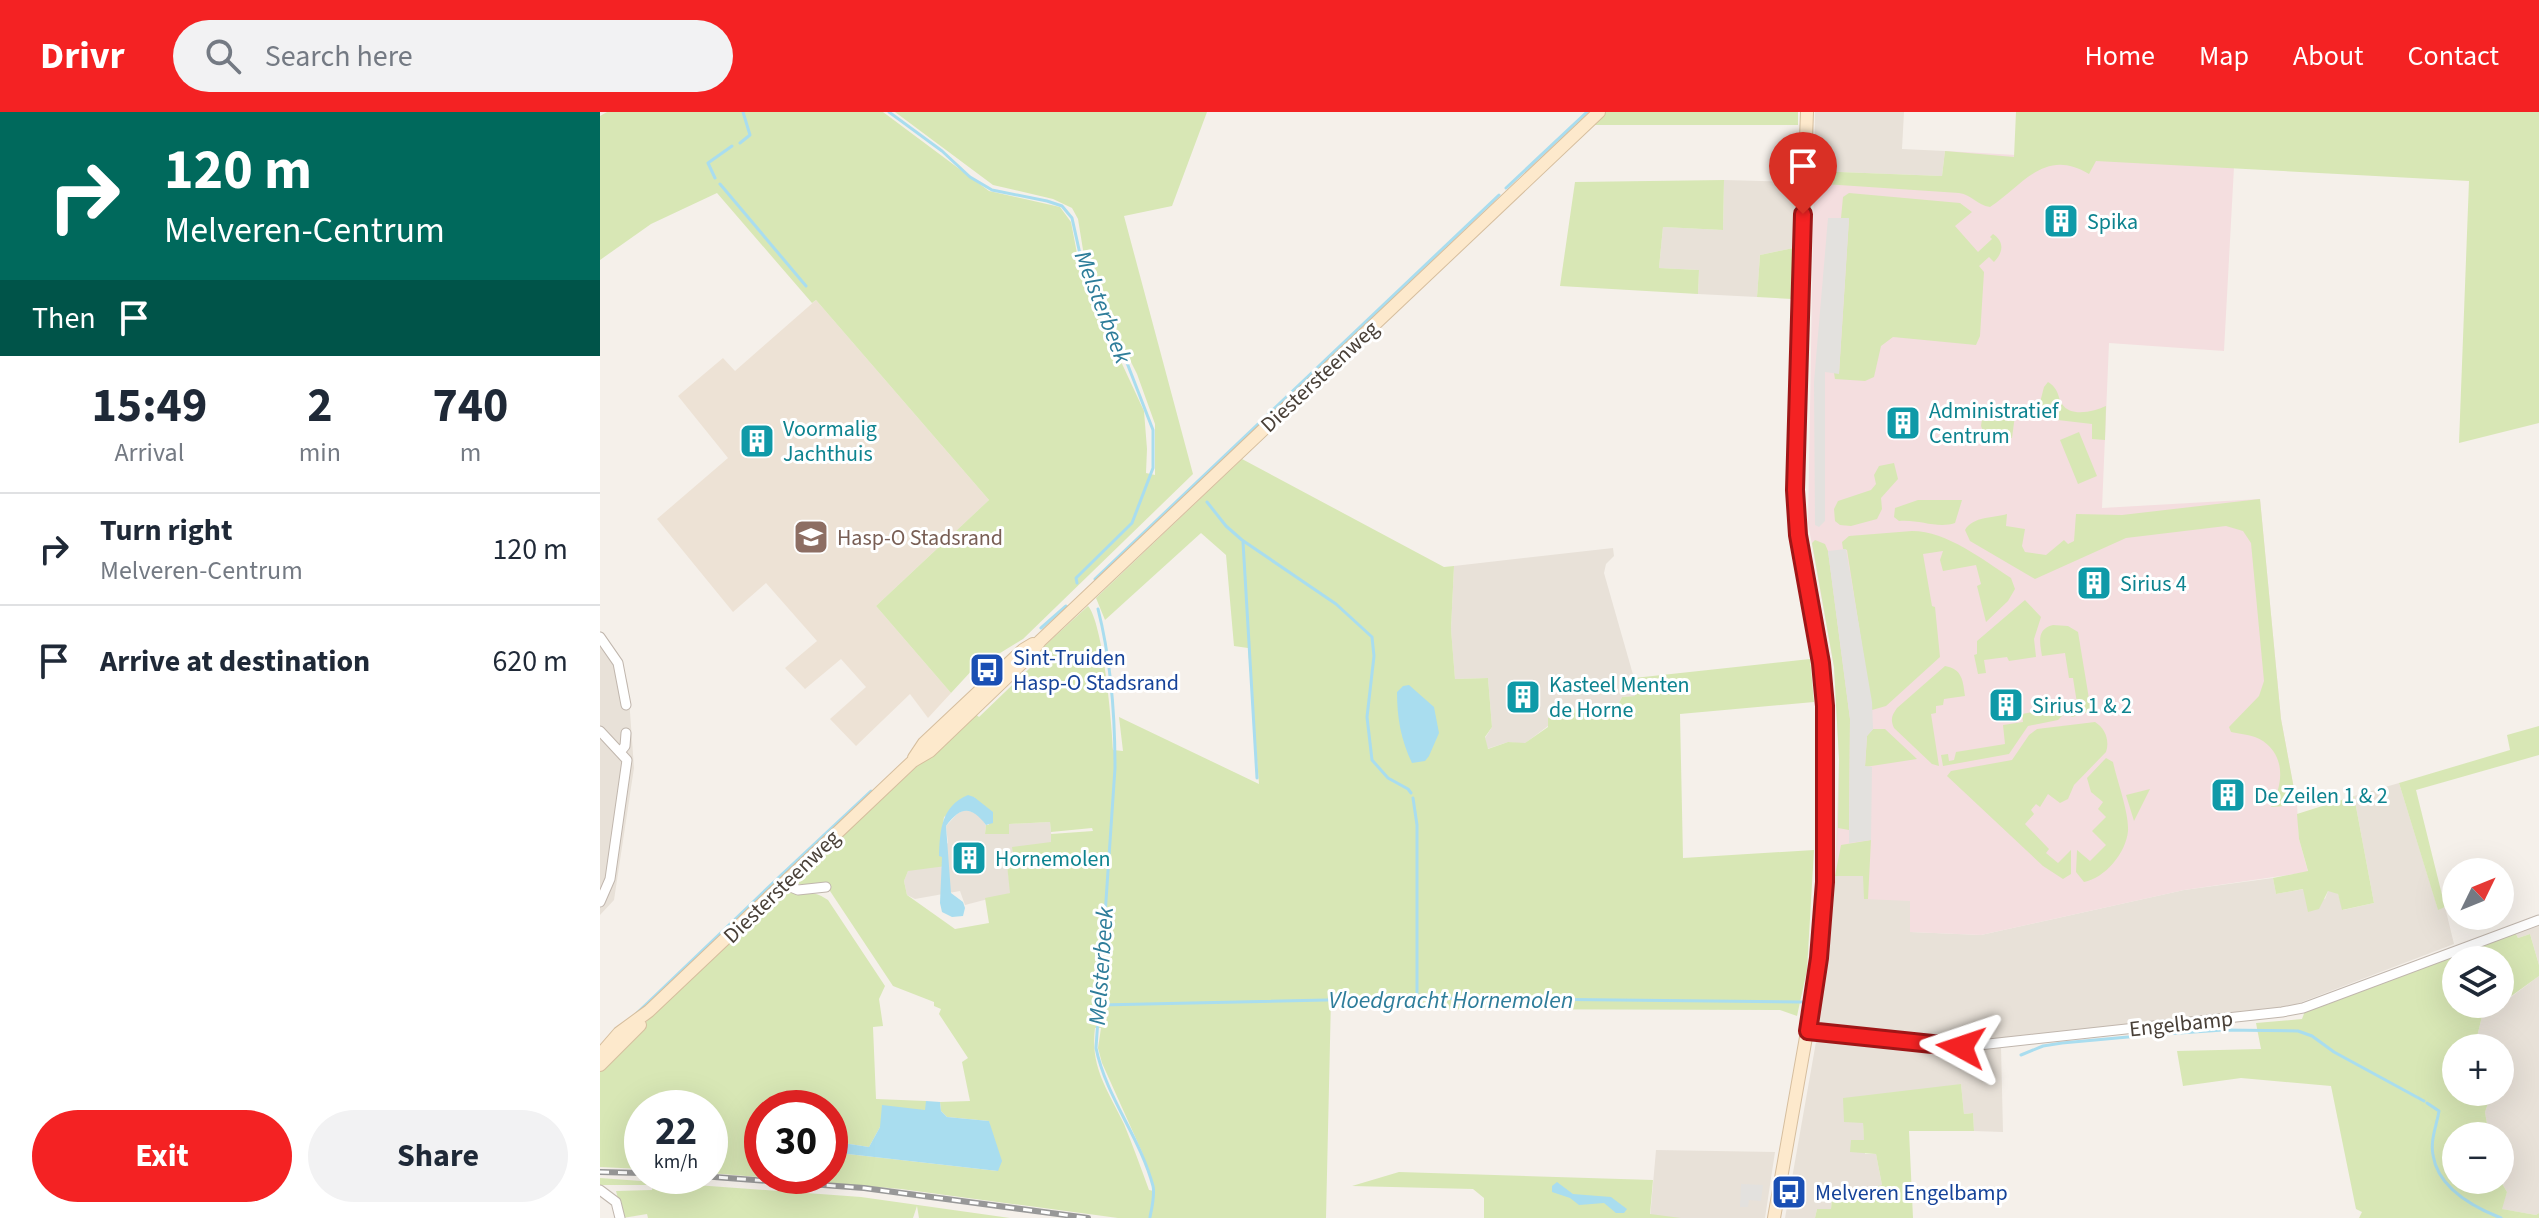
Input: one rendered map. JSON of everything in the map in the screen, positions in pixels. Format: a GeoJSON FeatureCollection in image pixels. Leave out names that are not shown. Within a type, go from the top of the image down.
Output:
{"type":"FeatureCollection","features":[{"type":"Feature","properties":{"kind":"main road","name":"Diestersteenweg"},"geometry":{"type":"LineString","coordinates":[[602,1056],[645,1020],[649,1011],[913,761],[930,751],[1026,659],[1040,641],[1599,112]]}},
{"type":"Feature","properties":{"kind":"main road"},"geometry":{"type":"LineString","coordinates":[[1774,1218],[1808,1031],[1824,913],[1823,685],[1798,535],[1794,460],[1807,112]]}},
{"type":"Feature","properties":{"kind":"street"},"geometry":{"type":"LineString","coordinates":[[600,637],[618,663],[626,705]]}},
{"type":"Feature","properties":{"kind":"street"},"geometry":{"type":"LineString","coordinates":[[600,731],[627,760],[610,879],[600,902]]}},
{"type":"Feature","properties":{"kind":"street"},"geometry":{"type":"LineString","coordinates":[[620,752],[625,746],[626,733]]}},
{"type":"Feature","properties":{"kind":"street"},"geometry":{"type":"LineString","coordinates":[[783,884],[798,890],[826,887]]}},
{"type":"Feature","properties":{"kind":"street","name":"Engelbamp"},"geometry":{"type":"LineString","coordinates":[[1808,1031],[1961,1047],[2282,1012],[2303,1008],[2539,920]]}},
{"type":"Feature","properties":{"kind":"street"},"geometry":{"type":"LineString","coordinates":[[600,1190],[616,1202],[620,1218]]}},
{"type":"Feature","properties":{"kind":"shaded area"},"geometry":{"type":"Polygon","coordinates":[[[1815,112],[1904,112],[1902,149],[1945,151],[1942,176],[1814,171],[1815,112]]]}},
{"type":"Feature","properties":{"kind":"shaded area"},"geometry":{"type":"Polygon","coordinates":[[[1945,151],[2234,167],[2224,351],[2109,343],[2102,508],[2260,499],[2281,719],[2297,805],[2299,839],[2308,872],[2184,890],[1981,935],[1910,932],[1910,901],[1864,899],[1864,876],[1835,876],[1839,759],[1834,667],[1808,523],[1814,179],[1942,183],[1945,151]]]}},
{"type":"Feature","properties":{"kind":"shaded area"},"geometry":{"type":"Polygon","coordinates":[[[1724,180],[1796,182],[1793,248],[1760,255],[1757,297],[1698,294],[1699,270],[1659,268],[1663,227],[1723,230],[1724,180]]]}},
{"type":"Feature","properties":{"kind":"shaded area"},"geometry":{"type":"Polygon","coordinates":[[[1828,218],[1849,218],[1839,374],[1825,372],[1825,521],[1819,527],[1815,525],[1814,382],[1828,218]]]}},
{"type":"Feature","properties":{"kind":"shaded area","name":"Hasp-O Stadsrand"},"geometry":{"type":"Polygon","coordinates":[[[816,300],[989,500],[876,606],[951,693],[928,718],[910,694],[856,746],[830,719],[866,687],[841,659],[805,689],[785,668],[817,641],[766,583],[733,612],[657,519],[728,458],[678,396],[723,358],[735,371],[816,300]]]}},
{"type":"Feature","properties":{"kind":"shaded area"},"geometry":{"type":"Polygon","coordinates":[[[1613,548],[1614,556],[1606,564],[1604,573],[1634,678],[1636,696],[1622,697],[1619,703],[1556,712],[1548,726],[1524,744],[1508,742],[1487,749],[1485,738],[1492,727],[1488,678],[1455,679],[1451,629],[1454,566],[1613,548]]]}},
{"type":"Feature","properties":{"kind":"shaded area"},"geometry":{"type":"Polygon","coordinates":[[[1846,549],[1872,702],[1873,729],[1867,736],[1865,766],[1872,767],[1871,840],[1849,843],[1850,719],[1828,551],[1846,549]]]}},
{"type":"Feature","properties":{"kind":"shaded area"},"geometry":{"type":"Polygon","coordinates":[[[600,632],[617,652],[628,684],[634,768],[614,900],[600,915],[600,632]]]}},
{"type":"Feature","properties":{"kind":"shaded area"},"geometry":{"type":"Polygon","coordinates":[[[2399,783],[2438,909],[2442,908],[2442,930],[2451,930],[2454,944],[2442,946],[2294,1005],[2255,1012],[1987,1040],[1930,1041],[1835,1031],[1819,1025],[1835,876],[1864,876],[1911,900],[1911,932],[1981,935],[2184,890],[2273,878],[2276,894],[2304,889],[2325,899],[2328,891],[2334,891],[2343,910],[2374,903],[2354,796],[2399,783]]]}},
{"type":"Feature","properties":{"kind":"shaded area"},"geometry":{"type":"Polygon","coordinates":[[[966,810],[978,814],[986,825],[985,834],[1009,824],[1050,822],[1052,842],[1015,864],[1007,865],[1011,893],[965,905],[960,891],[915,899],[907,895],[904,881],[908,871],[948,843],[946,826],[958,813],[966,810]]]}},
{"type":"Feature","properties":{"kind":"shaded area"},"geometry":{"type":"Polygon","coordinates":[[[2539,923],[2539,965],[2530,934],[2518,938],[2515,932],[2539,923]]]}},
{"type":"Feature","properties":{"kind":"shaded area"},"geometry":{"type":"Polygon","coordinates":[[[2539,976],[2539,1213],[2536,1215],[2501,1209],[2506,1194],[2514,1194],[2514,1122],[2487,1122],[2485,1112],[2487,1106],[2514,1106],[2514,1034],[2478,1034],[2482,1018],[2514,1018],[2514,995],[2539,976]]]}},
{"type":"Feature","properties":{"kind":"shaded area"},"geometry":{"type":"Polygon","coordinates":[[[1824,1039],[1945,1049],[2001,1047],[2003,1132],[1974,1131],[1973,1113],[1964,1114],[1961,1084],[1844,1122],[1863,1122],[1865,1154],[1876,1154],[1882,1185],[1832,1197],[1831,1209],[1817,1209],[1815,1218],[1785,1218],[1816,1042],[1824,1039]]]}},
{"type":"Feature","properties":{"kind":"shaded area"},"geometry":{"type":"Polygon","coordinates":[[[1656,1150],[1775,1152],[1765,1218],[1650,1218],[1656,1150]]]}},
{"type":"Feature","properties":{"kind":"shaded area"},"geometry":{"type":"Polygon","coordinates":[[[1741,1184],[1763,1185],[1761,1201],[1749,1200],[1748,1207],[1740,1207],[1741,1184]]]}},
{"type":"Feature","properties":{"kind":"green space"},"geometry":{"type":"Polygon","coordinates":[[[607,112],[883,112],[989,191],[1060,207],[1071,222],[1080,269],[1090,295],[1144,411],[1146,473],[1155,475],[1155,424],[1137,374],[1091,282],[1078,219],[1072,208],[1053,199],[993,185],[895,112],[1207,112],[1172,206],[1124,216],[1193,474],[1023,639],[992,658],[987,654],[951,693],[876,606],[989,500],[816,300],[812,303],[717,193],[651,224],[600,260],[600,116],[607,112]]]}},
{"type":"Feature","properties":{"kind":"green space"},"geometry":{"type":"Polygon","coordinates":[[[1606,112],[1798,112],[1798,125],[1592,125],[1606,112]]]}},
{"type":"Feature","properties":{"kind":"green space"},"geometry":{"type":"Polygon","coordinates":[[[2016,112],[2539,112],[2539,423],[2459,443],[2469,181],[2096,161],[2089,174],[2060,165],[2035,172],[1990,207],[1959,193],[1824,184],[1816,179],[1814,171],[1942,176],[1945,151],[2014,157],[2016,112]]]}},
{"type":"Feature","properties":{"kind":"green space"},"geometry":{"type":"Polygon","coordinates":[[[1724,180],[1723,230],[1663,227],[1659,268],[1699,270],[1698,294],[1560,286],[1575,182],[1724,180]]]}},
{"type":"Feature","properties":{"kind":"green space"},"geometry":{"type":"Polygon","coordinates":[[[1849,193],[1960,203],[1972,212],[1955,226],[1978,252],[1992,239],[1993,234],[1997,237],[2001,244],[1999,255],[1994,262],[1989,257],[1979,266],[1984,272],[1980,336],[1976,345],[1893,337],[1881,346],[1874,377],[1865,381],[1835,379],[1834,373],[1839,373],[1849,219],[1841,218],[1843,197],[1849,193]]]}},
{"type":"Feature","properties":{"kind":"green space"},"geometry":{"type":"Polygon","coordinates":[[[1793,248],[1792,299],[1757,297],[1760,255],[1793,248]]]}},
{"type":"Feature","properties":{"kind":"green space"},"geometry":{"type":"Polygon","coordinates":[[[2048,382],[2056,390],[2062,404],[2071,411],[2090,411],[2106,406],[2105,440],[2092,439],[2092,424],[2015,415],[2012,438],[1983,431],[1984,405],[2038,410],[2048,382]]]}},
{"type":"Feature","properties":{"kind":"green space"},"geometry":{"type":"Polygon","coordinates":[[[2079,432],[2097,476],[2078,484],[2060,440],[2079,432]]]}},
{"type":"Feature","properties":{"kind":"green space"},"geometry":{"type":"Polygon","coordinates":[[[1242,459],[1444,567],[1454,566],[1451,629],[1455,679],[1488,678],[1492,727],[1485,737],[1488,749],[1508,742],[1525,743],[1548,727],[1548,718],[1556,712],[1619,703],[1622,697],[1635,696],[1634,678],[1810,659],[1814,702],[1680,714],[1683,858],[1814,850],[1807,970],[1797,1016],[1780,1010],[1430,1009],[1331,998],[1326,1218],[1118,1218],[848,1185],[848,1154],[998,1171],[989,1121],[947,1117],[941,1111],[940,1102],[970,1101],[962,1062],[968,1058],[939,1014],[941,1009],[934,1006],[934,1002],[893,986],[828,888],[792,883],[974,713],[979,717],[1032,666],[1028,661],[1088,606],[1102,652],[1113,750],[1123,751],[1119,717],[1259,784],[1248,648],[1234,646],[1226,555],[1201,533],[1105,620],[1096,598],[1242,459]],[[974,797],[944,817],[940,844],[946,866],[908,871],[904,881],[907,895],[955,929],[989,923],[985,898],[1010,893],[1007,865],[1015,864],[1012,847],[1051,842],[1051,834],[1093,831],[1092,828],[1051,832],[1050,822],[1009,824],[1009,834],[985,834],[986,825],[989,825],[974,797]],[[1095,1028],[1098,1067],[1149,1190],[1154,1191],[1142,1152],[1102,1063],[1098,1048],[1101,1028],[1095,1028]]]}},
{"type":"Feature","properties":{"kind":"green space"},"geometry":{"type":"Polygon","coordinates":[[[1894,463],[1898,479],[1881,498],[1882,509],[1877,519],[1851,526],[1835,521],[1834,509],[1838,501],[1871,490],[1876,484],[1874,475],[1879,466],[1894,463]]]}},
{"type":"Feature","properties":{"kind":"green space"},"geometry":{"type":"Polygon","coordinates":[[[2260,499],[2281,719],[2297,805],[2271,807],[2280,781],[2276,755],[2263,741],[2231,732],[2229,727],[2259,696],[2264,681],[2251,543],[2243,531],[2226,526],[2126,538],[2035,579],[1970,541],[1965,530],[1978,520],[2007,514],[2006,526],[2025,529],[2022,546],[2025,552],[2046,555],[2064,540],[2068,544],[2074,541],[2076,514],[2122,515],[2260,499]]]}},
{"type":"Feature","properties":{"kind":"green space"},"geometry":{"type":"Polygon","coordinates":[[[1918,500],[1962,500],[1955,523],[1941,525],[1899,521],[1894,517],[1895,508],[1918,500]]]}},
{"type":"Feature","properties":{"kind":"green space"},"geometry":{"type":"Polygon","coordinates":[[[1912,531],[1938,536],[1964,548],[2011,578],[2015,589],[2008,601],[1986,622],[1977,586],[1981,584],[1976,565],[1943,571],[1940,560],[1943,551],[1923,554],[1932,606],[1935,607],[1940,657],[1886,706],[1872,710],[1847,550],[1843,549],[1842,542],[1849,536],[1912,531]]]}},
{"type":"Feature","properties":{"kind":"green space"},"geometry":{"type":"Polygon","coordinates":[[[1815,540],[1825,544],[1828,551],[1850,719],[1849,830],[1838,828],[1839,759],[1834,667],[1812,543],[1815,540]]]}},
{"type":"Feature","properties":{"kind":"green space"},"geometry":{"type":"Polygon","coordinates":[[[2025,600],[2041,617],[2034,639],[2036,657],[2009,661],[2007,657],[1984,660],[1986,673],[1978,674],[1974,655],[1977,654],[1977,641],[2025,600]]]}},
{"type":"Feature","properties":{"kind":"green space"},"geometry":{"type":"Polygon","coordinates":[[[2053,625],[2068,626],[2078,632],[2091,711],[2072,717],[2067,713],[2068,705],[2077,703],[2065,653],[2042,656],[2041,651],[2042,633],[2053,625]]]}},
{"type":"Feature","properties":{"kind":"green space"},"geometry":{"type":"Polygon","coordinates":[[[1945,666],[1958,673],[1965,696],[1944,699],[1943,705],[1936,706],[1936,713],[1931,714],[1939,766],[1932,764],[1894,728],[1892,720],[1897,708],[1945,666]]]}},
{"type":"Feature","properties":{"kind":"green space"},"geometry":{"type":"Polygon","coordinates":[[[2061,707],[2063,715],[2058,720],[2028,726],[2009,754],[1943,766],[1941,755],[1948,754],[1949,761],[1954,760],[1956,752],[2005,744],[2003,725],[2023,722],[2022,714],[2061,707]]]}},
{"type":"Feature","properties":{"kind":"green space"},"geometry":{"type":"Polygon","coordinates":[[[2095,722],[2106,735],[2106,752],[2074,785],[2068,799],[2060,803],[2048,794],[2040,807],[2036,804],[2031,810],[2034,814],[2025,824],[2049,849],[2046,853],[2058,863],[2071,850],[2071,874],[2063,879],[2043,866],[1947,776],[1951,771],[2012,760],[2029,735],[2037,729],[2095,722]]]}},
{"type":"Feature","properties":{"kind":"green space"},"geometry":{"type":"Polygon","coordinates":[[[2539,726],[2539,755],[2416,790],[2442,895],[2442,908],[2438,910],[2399,783],[2510,750],[2507,735],[2539,726]]]}},
{"type":"Feature","properties":{"kind":"green space"},"geometry":{"type":"Polygon","coordinates":[[[1873,729],[1885,729],[1917,759],[1865,767],[1867,736],[1873,729]]]}},
{"type":"Feature","properties":{"kind":"green space"},"geometry":{"type":"Polygon","coordinates":[[[2106,758],[2113,762],[2128,831],[2119,856],[2107,870],[2084,882],[2076,872],[2077,850],[2090,861],[2106,845],[2092,831],[2106,817],[2098,809],[2103,802],[2091,792],[2087,778],[2106,758]]]}},
{"type":"Feature","properties":{"kind":"green space"},"geometry":{"type":"Polygon","coordinates":[[[2150,789],[2134,821],[2126,795],[2150,789]]]}},
{"type":"Feature","properties":{"kind":"green space"},"geometry":{"type":"Polygon","coordinates":[[[2354,796],[2374,903],[2342,910],[2338,894],[2328,891],[2319,909],[2308,912],[2303,889],[2276,894],[2273,878],[2308,871],[2299,839],[2297,814],[2354,796]]]}},
{"type":"Feature","properties":{"kind":"green space"},"geometry":{"type":"Polygon","coordinates":[[[1871,840],[1868,899],[1864,899],[1863,876],[1835,876],[1841,845],[1871,840]]]}},
{"type":"Feature","properties":{"kind":"green space"},"geometry":{"type":"Polygon","coordinates":[[[810,892],[828,900],[885,986],[879,999],[883,1026],[873,1027],[876,1099],[926,1101],[926,1111],[880,1127],[869,1147],[848,1144],[848,1090],[744,1090],[744,1176],[728,1175],[728,1090],[624,1090],[624,1168],[600,1167],[600,1072],[631,1042],[645,1023],[778,895],[810,892]]]}},
{"type":"Feature","properties":{"kind":"green space"},"geometry":{"type":"Polygon","coordinates":[[[2515,932],[2518,938],[2530,934],[2539,976],[2514,994],[2514,946],[2478,946],[2515,932]]]}},
{"type":"Feature","properties":{"kind":"green space"},"geometry":{"type":"Polygon","coordinates":[[[2442,959],[2442,1018],[2482,1018],[2478,1034],[2442,1034],[2442,1106],[2487,1106],[2487,1122],[2442,1122],[2442,1194],[2506,1194],[2502,1209],[2539,1213],[2539,1218],[2359,1218],[2362,1212],[2356,1209],[2331,1086],[2241,1078],[2183,1086],[2177,1051],[2261,1049],[2256,1023],[2302,1019],[2305,1011],[2442,959]]]}},
{"type":"Feature","properties":{"kind":"green space"},"geometry":{"type":"Polygon","coordinates":[[[1961,1084],[1964,1114],[1973,1113],[1974,1131],[1909,1131],[1913,1218],[1815,1218],[1817,1209],[1831,1209],[1832,1197],[1882,1185],[1876,1154],[1850,1152],[1851,1140],[1864,1140],[1863,1123],[1844,1122],[1843,1098],[1961,1084]]]}},
{"type":"Feature","properties":{"kind":"green space"},"geometry":{"type":"Polygon","coordinates":[[[1399,1172],[1653,1180],[1650,1214],[1681,1218],[1484,1218],[1484,1198],[1473,1189],[1352,1186],[1399,1172]]]}},
{"type":"Feature","properties":{"kind":"green space"},"geometry":{"type":"Polygon","coordinates":[[[600,1178],[624,1180],[624,1185],[600,1185],[600,1178]]]}},
{"type":"Feature","properties":{"kind":"green space"},"geometry":{"type":"Polygon","coordinates":[[[728,1187],[744,1188],[744,1194],[861,1197],[1010,1218],[919,1218],[917,1206],[913,1218],[648,1218],[647,1214],[623,1218],[616,1191],[624,1191],[624,1194],[728,1194],[728,1187]]]}},
{"type":"Feature","properties":{"kind":"water"},"geometry":{"type":"Polygon","coordinates":[[[1409,685],[1434,707],[1439,733],[1425,761],[1412,763],[1402,737],[1397,702],[1397,692],[1409,685]]]}},
{"type":"Feature","properties":{"kind":"water"},"geometry":{"type":"Polygon","coordinates":[[[968,795],[993,812],[993,823],[986,825],[976,814],[966,811],[956,815],[946,826],[951,893],[963,902],[965,908],[963,916],[952,917],[942,912],[940,903],[940,837],[947,813],[968,795]]]}},
{"type":"Feature","properties":{"kind":"water"},"geometry":{"type":"Polygon","coordinates":[[[926,1101],[940,1102],[941,1111],[947,1117],[989,1121],[1002,1161],[998,1171],[848,1154],[848,1144],[869,1147],[880,1127],[882,1105],[925,1110],[926,1101]]]}},
{"type":"Feature","properties":{"kind":"water"},"geometry":{"type":"Polygon","coordinates":[[[1557,1182],[1573,1194],[1611,1197],[1627,1209],[1624,1213],[1616,1213],[1604,1203],[1579,1205],[1570,1198],[1552,1192],[1552,1186],[1557,1182]]]}},
{"type":"Feature","properties":{"kind":"waterway"},"geometry":{"type":"LineString","coordinates":[[740,143],[750,135],[743,112]]}},
{"type":"Feature","properties":{"kind":"waterway","name":"Melsterbeek"},"geometry":{"type":"LineString","coordinates":[[889,112],[942,151],[970,177],[992,190],[1062,206],[1072,218],[1084,272],[1122,350],[1153,430],[1153,468],[1132,523],[1076,578],[1077,583]]}},
{"type":"Feature","properties":{"kind":"waterway"},"geometry":{"type":"LineString","coordinates":[[1506,188],[1587,112]]}},
{"type":"Feature","properties":{"kind":"waterway"},"geometry":{"type":"LineString","coordinates":[[715,178],[708,163],[732,146]]}},
{"type":"Feature","properties":{"kind":"waterway"},"geometry":{"type":"LineString","coordinates":[[720,184],[806,286]]}},
{"type":"Feature","properties":{"kind":"waterway"},"geometry":{"type":"LineString","coordinates":[[1095,579],[1499,195]]}},
{"type":"Feature","properties":{"kind":"waterway"},"geometry":{"type":"LineString","coordinates":[[1207,502],[1242,540],[1336,604],[1372,637],[1374,656],[1367,717],[1372,760],[1388,778],[1411,793]]}},
{"type":"Feature","properties":{"kind":"waterway"},"geometry":{"type":"LineString","coordinates":[[1243,542],[1257,778]]}},
{"type":"Feature","properties":{"kind":"waterway"},"geometry":{"type":"LineString","coordinates":[[1041,628],[1066,606]]}},
{"type":"Feature","properties":{"kind":"waterway","name":"Melsterbeek"},"geometry":{"type":"LineString","coordinates":[[1098,609],[1111,688],[1115,768],[1096,1048],[1107,1083],[1140,1151],[1153,1186],[1150,1217]]}},
{"type":"Feature","properties":{"kind":"waterway"},"geometry":{"type":"LineString","coordinates":[[778,878],[871,791]]}},
{"type":"Feature","properties":{"kind":"waterway"},"geometry":{"type":"LineString","coordinates":[[1413,798],[1417,825],[1417,998]]}},
{"type":"Feature","properties":{"kind":"waterway"},"geometry":{"type":"LineString","coordinates":[[637,1013],[776,880]]}},
{"type":"Feature","properties":{"kind":"waterway","name":"Vloedgracht Hornemolen"},"geometry":{"type":"LineString","coordinates":[[1100,1005],[1417,998],[1803,1002]]}},
{"type":"Feature","properties":{"kind":"waterway"},"geometry":{"type":"LineString","coordinates":[[2021,1055],[2043,1046],[2062,1043],[2150,1035],[2223,1030],[2298,1031],[2312,1036],[2334,1052],[2424,1101]]}},
{"type":"Feature","properties":{"kind":"waterway","name":"Vloedgracht Hornemolen"},"geometry":{"type":"LineString","coordinates":[[2427,1103],[2439,1111],[2432,1149],[2442,1177],[2468,1202],[2501,1218]]}},
{"type":"Feature","properties":{"kind":"railway"},"geometry":{"type":"LineString","coordinates":[[600,1172],[624,1173]]}},
{"type":"Feature","properties":{"kind":"railway"},"geometry":{"type":"LineString","coordinates":[[728,1178],[864,1188],[1088,1218]]}},
{"type":"Feature","properties":{"kind":"place","name":"Spika"},"geometry":{"type":"Point","coordinates":[2061,221]}},
{"type":"Feature","properties":{"kind":"place","name":"Administratief Centrum"},"geometry":{"type":"Point","coordinates":[1903,423]}},
{"type":"Feature","properties":{"kind":"place","name":"Voormalig Jachthuis"},"geometry":{"type":"Point","coordinates":[757,441]}},
{"type":"Feature","properties":{"kind":"place","name":"Hasp-O Stadsrand"},"geometry":{"type":"Point","coordinates":[811,537]}},
{"type":"Feature","properties":{"kind":"place","name":"Sirius 4"},"geometry":{"type":"Point","coordinates":[2094,583]}},
{"type":"Feature","properties":{"kind":"place","name":"Sint-Truiden Hasp-O Stadsrand"},"geometry":{"type":"Point","coordinates":[987,670]}},
{"type":"Feature","properties":{"kind":"place","name":"Kasteel Menten de Horne"},"geometry":{"type":"Point","coordinates":[1523,697]}},
{"type":"Feature","properties":{"kind":"place","name":"Sirius 1 & 2"},"geometry":{"type":"Point","coordinates":[2006,705]}},
{"type":"Feature","properties":{"kind":"place","name":"De Zeilen 1 & 2"},"geometry":{"type":"Point","coordinates":[2228,795]}},
{"type":"Feature","properties":{"kind":"place","name":"Hornemolen"},"geometry":{"type":"Point","coordinates":[969,858]}},
{"type":"Feature","properties":{"kind":"place","name":"Melveren Engelbamp"},"geometry":{"type":"Point","coordinates":[1789,1192]}},
{"type":"Feature","properties":{"kind":"route"},"geometry":{"type":"LineString","coordinates":[[1803,214],[1795,490],[1798,535],[1825,706],[1826,840],[1824,913],[1808,1031],[1961,1047]]}}]}
